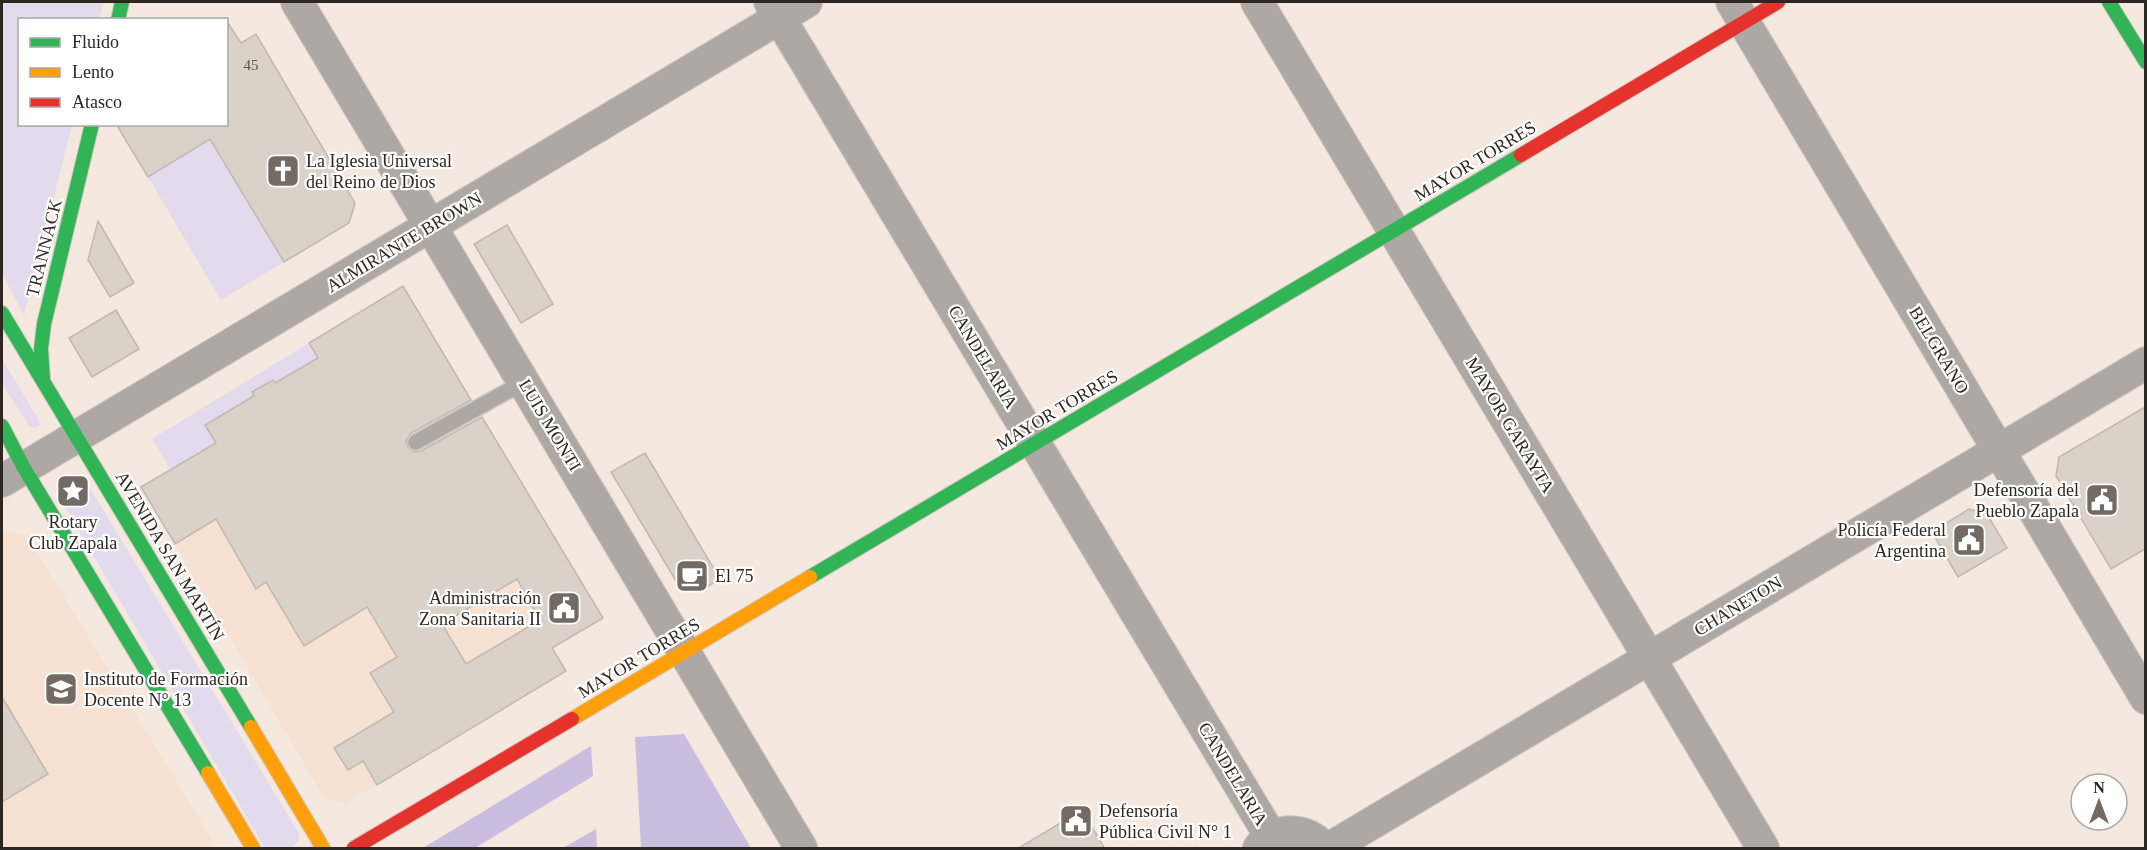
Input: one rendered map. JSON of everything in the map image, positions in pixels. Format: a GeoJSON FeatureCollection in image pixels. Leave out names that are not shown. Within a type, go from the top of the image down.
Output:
{"type":"FeatureCollection","features":[{"type":"Feature","properties":{"kind":"street"},"geometry":{"type":"LineString","coordinates":[[118,18],[122,2]]}},
{"type":"Feature","properties":{"kind":"street","name":"LUIS MONTI"},"geometry":{"type":"LineString","coordinates":[[297,2],[801,849]]}},
{"type":"Feature","properties":{"kind":"street","name":"ALMIRANTE BROWN"},"geometry":{"type":"LineString","coordinates":[[13,475],[431,225],[774,9],[806,2]]}},
{"type":"Feature","properties":{"kind":"street","name":"MAYOR GARAYTA"},"geometry":{"type":"LineString","coordinates":[[1257,2],[1763,849]]}},
{"type":"Feature","properties":{"kind":"street","name":"MAYOR TORRES"},"geometry":{"type":"LineString","coordinates":[[354,849],[1394,230],[1738,12],[1778,2]]}},
{"type":"Feature","properties":{"kind":"street"},"geometry":{"type":"LineString","coordinates":[[2109,2],[2145,62]]}},
{"type":"Feature","properties":{"kind":"street","name":"CANDELARIA"},"geometry":{"type":"LineString","coordinates":[[774,9],[1035,444],[1265,843]]}},
{"type":"Feature","properties":{"kind":"street","name":"BELGRANO"},"geometry":{"type":"LineString","coordinates":[[1738,12],[2145,698]]}},
{"type":"Feature","properties":{"kind":"street","name":"TRANNACK"},"geometry":{"type":"LineString","coordinates":[[43,381],[41,349],[44,324],[92,126]]}},
{"type":"Feature","properties":{"kind":"street","name":"AVENIDA SAN MARTÍN"},"geometry":{"type":"LineString","coordinates":[[2,313],[323,849]]}},
{"type":"Feature","properties":{"kind":"street","name":"CHANETON"},"geometry":{"type":"LineString","coordinates":[[1330,849],[2145,363]]}},
{"type":"Feature","properties":{"kind":"street"},"geometry":{"type":"LineString","coordinates":[[2,426],[13,475],[253,849]]}},
{"type":"Feature","properties":{"kind":"street"},"geometry":{"type":"LineString","coordinates":[[1265,843],[1282,832],[1295,832],[1318,841],[1324,849]]}},
{"type":"Feature","properties":{"kind":"lane"},"geometry":{"type":"LineString","coordinates":[[416,442],[524,382]]}},
{"type":"Feature","properties":{"kind":"shaded area"},"geometry":{"type":"Polygon","coordinates":[[[2,2],[104,2],[99,18],[18,18],[18,126],[72,126],[24,315],[2,274],[2,2]]]}},
{"type":"Feature","properties":{"kind":"shaded area"},"geometry":{"type":"Polygon","coordinates":[[[210,139],[284,262],[221,300],[148,177],[210,139]]]}},
{"type":"Feature","properties":{"kind":"shaded area"},"geometry":{"type":"Polygon","coordinates":[[[403,286],[603,619],[553,648],[566,671],[346,803],[325,799],[141,487],[171,470],[152,439],[403,286]]]}},
{"type":"Feature","properties":{"kind":"shaded area"},"geometry":{"type":"Polygon","coordinates":[[[309,343],[318,358],[275,383],[273,380],[252,392],[254,396],[206,425],[216,443],[171,470],[152,439],[309,343]]]}},
{"type":"Feature","properties":{"kind":"shaded area"},"geometry":{"type":"Polygon","coordinates":[[[2,359],[39,420],[40,425],[36,428],[30,427],[2,383],[2,359]]]}},
{"type":"Feature","properties":{"kind":"shaded area"},"geometry":{"type":"Polygon","coordinates":[[[76,473],[82,475],[300,835],[292,848],[265,848],[55,490],[62,478],[76,473]]]}},
{"type":"Feature","properties":{"kind":"shaded area","name":"Instituto de Formación Docente N° 13"},"geometry":{"type":"Polygon","coordinates":[[[2,529],[27,536],[214,843],[205,848],[2,848],[2,529]]]}},
{"type":"Feature","properties":{"kind":"shaded area"},"geometry":{"type":"Polygon","coordinates":[[[684,734],[751,848],[641,848],[635,737],[684,734]]]}},
{"type":"Feature","properties":{"kind":"shaded area"},"geometry":{"type":"Polygon","coordinates":[[[591,746],[593,776],[475,848],[423,848],[591,746]]]}},
{"type":"Feature","properties":{"kind":"shaded area"},"geometry":{"type":"Polygon","coordinates":[[[596,829],[597,848],[563,848],[596,829]]]}},
{"type":"Feature","properties":{"kind":"building","name":"La Iglesia Universal del Reino de Dios"},"geometry":{"type":"Polygon","coordinates":[[[228,23],[241,43],[256,34],[355,203],[349,223],[284,262],[210,139],[148,177],[117,126],[228,126],[228,23]]]}},
{"type":"Feature","properties":{"kind":"building"},"geometry":{"type":"Polygon","coordinates":[[[98,221],[134,283],[110,297],[88,260],[98,221]]]}},
{"type":"Feature","properties":{"kind":"building"},"geometry":{"type":"Polygon","coordinates":[[[507,225],[553,304],[521,323],[474,244],[507,225]]]}},
{"type":"Feature","properties":{"kind":"building"},"geometry":{"type":"Polygon","coordinates":[[[403,286],[471,400],[411,433],[406,441],[408,447],[415,452],[421,451],[482,417],[603,618],[552,648],[566,671],[377,785],[363,761],[348,770],[334,748],[394,712],[370,673],[397,657],[367,607],[304,646],[266,582],[256,589],[216,519],[175,544],[141,487],[216,443],[205,425],[254,396],[252,392],[273,380],[275,383],[318,358],[309,343],[403,286]],[[517,579],[442,624],[466,664],[540,620],[517,579]]]}},
{"type":"Feature","properties":{"kind":"building"},"geometry":{"type":"Polygon","coordinates":[[[116,310],[139,349],[92,377],[69,338],[116,310]]]}},
{"type":"Feature","properties":{"kind":"building","name":"Defensoría del Pueblo Zapala"},"geometry":{"type":"Polygon","coordinates":[[[2145,407],[2145,549],[2111,569],[2056,476],[2059,457],[2145,407]]]}},
{"type":"Feature","properties":{"kind":"building"},"geometry":{"type":"Polygon","coordinates":[[[645,453],[720,579],[700,591],[679,586],[611,472],[645,453]]]}},
{"type":"Feature","properties":{"kind":"building","name":"Policía Federal Argentina"},"geometry":{"type":"Polygon","coordinates":[[[1969,509],[1987,514],[2007,548],[1958,577],[1932,532],[1969,509]]]}},
{"type":"Feature","properties":{"kind":"building"},"geometry":{"type":"Polygon","coordinates":[[[2,697],[48,774],[2,802],[2,697]]]}},
{"type":"Feature","properties":{"kind":"building","name":"Defensoría Pública Civil N° 1"},"geometry":{"type":"Polygon","coordinates":[[[1082,810],[1105,849],[1017,849],[1082,810]]]}},
{"type":"Feature","properties":{"kind":"traffic: fast"},"geometry":{"type":"LineString","coordinates":[[118,18],[122,2]]}},
{"type":"Feature","properties":{"kind":"traffic: fast"},"geometry":{"type":"LineString","coordinates":[[2109,2],[2146,62]]}},
{"type":"Feature","properties":{"kind":"traffic: fast"},"geometry":{"type":"LineString","coordinates":[[43,379],[41,349],[44,324],[92,126]]}},
{"type":"Feature","properties":{"kind":"traffic: fast"},"geometry":{"type":"LineString","coordinates":[[810,577],[1521,155]]}},
{"type":"Feature","properties":{"kind":"traffic: fast"},"geometry":{"type":"LineString","coordinates":[[2,313],[251,727]]}},
{"type":"Feature","properties":{"kind":"traffic: fast"},"geometry":{"type":"LineString","coordinates":[[2,426],[24,468],[208,773]]}},
{"type":"Feature","properties":{"kind":"traffic: slow"},"geometry":{"type":"LineString","coordinates":[[572,719],[810,577]]}},
{"type":"Feature","properties":{"kind":"traffic: slow"},"geometry":{"type":"LineString","coordinates":[[251,727],[323,848]]}},
{"type":"Feature","properties":{"kind":"traffic: slow"},"geometry":{"type":"LineString","coordinates":[[208,773],[253,848]]}},
{"type":"Feature","properties":{"kind":"traffic: jam"},"geometry":{"type":"LineString","coordinates":[[1521,155],[1778,2]]}},
{"type":"Feature","properties":{"kind":"traffic: jam"},"geometry":{"type":"LineString","coordinates":[[354,848],[572,719]]}},
{"type":"Feature","properties":{"kind":"place","name":"La Iglesia Universal del Reino de Dios"},"geometry":{"type":"Point","coordinates":[283,171]}},
{"type":"Feature","properties":{"kind":"place","name":"Rotary Club Zapala"},"geometry":{"type":"Point","coordinates":[73,491]}},
{"type":"Feature","properties":{"kind":"place","name":"Defensoría del Pueblo Zapala"},"geometry":{"type":"Point","coordinates":[2102,500]}},
{"type":"Feature","properties":{"kind":"place","name":"Policía Federal Argentina"},"geometry":{"type":"Point","coordinates":[1969,540]}},
{"type":"Feature","properties":{"kind":"place","name":"El 75"},"geometry":{"type":"Point","coordinates":[692,576]}},
{"type":"Feature","properties":{"kind":"place","name":"Administración Zona Sanitaria II"},"geometry":{"type":"Point","coordinates":[564,608]}},
{"type":"Feature","properties":{"kind":"place","name":"Instituto de Formación Docente N° 13"},"geometry":{"type":"Point","coordinates":[61,689]}},
{"type":"Feature","properties":{"kind":"place","name":"Defensoría Pública Civil N° 1"},"geometry":{"type":"Point","coordinates":[1076,821]}}]}
